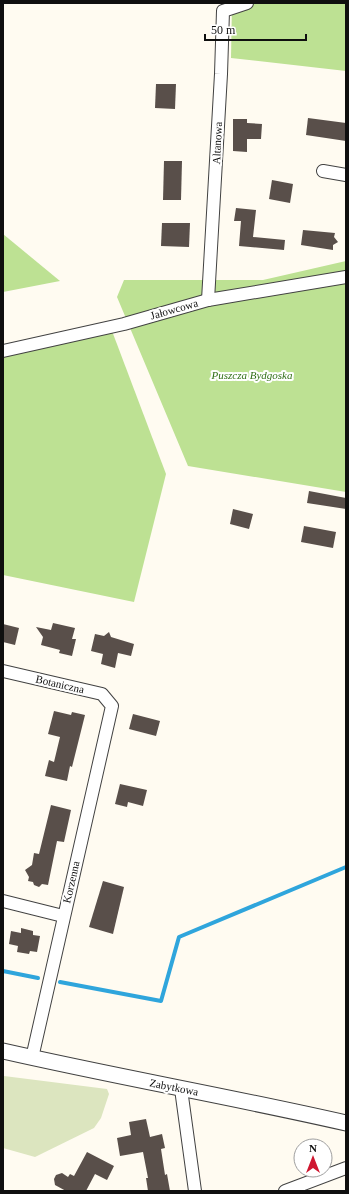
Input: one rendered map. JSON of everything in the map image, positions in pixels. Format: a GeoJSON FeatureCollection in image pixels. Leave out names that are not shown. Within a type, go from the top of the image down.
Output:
{"type":"FeatureCollection","features":[{"type":"Feature","properties":{"kind":"street","name":"Altanowa"},"geometry":{"type":"LineString","coordinates":[[208,300],[221,74],[223,11],[247,3]]}},
{"type":"Feature","properties":{"kind":"street"},"geometry":{"type":"LineString","coordinates":[[323,171],[346,175]]}},
{"type":"Feature","properties":{"kind":"street","name":"Jałowcowa"},"geometry":{"type":"LineString","coordinates":[[3,351],[124,324],[208,300],[346,277]]}},
{"type":"Feature","properties":{"kind":"street","name":"Botaniczna"},"geometry":{"type":"LineString","coordinates":[[3,671],[102,694],[112,706]]}},
{"type":"Feature","properties":{"kind":"street","name":"Korzenna"},"geometry":{"type":"LineString","coordinates":[[32,1058],[63,916],[112,706]]}},
{"type":"Feature","properties":{"kind":"street"},"geometry":{"type":"LineString","coordinates":[[3,901],[63,916]]}},
{"type":"Feature","properties":{"kind":"street","name":"Zabytkowa"},"geometry":{"type":"LineString","coordinates":[[3,1051],[346,1123]]}},
{"type":"Feature","properties":{"kind":"street"},"geometry":{"type":"LineString","coordinates":[[181,1089],[194,1191]]}},
{"type":"Feature","properties":{"kind":"street"},"geometry":{"type":"LineString","coordinates":[[285,1191],[346,1168]]}},
{"type":"Feature","properties":{"kind":"green space"},"geometry":{"type":"Polygon","coordinates":[[[232,3],[346,3],[346,71],[231,58],[232,3]]]}},
{"type":"Feature","properties":{"kind":"green space"},"geometry":{"type":"Polygon","coordinates":[[[3,234],[60,281],[3,292],[3,234]]]}},
{"type":"Feature","properties":{"kind":"green space","name":"Puszcza Bydgoska"},"geometry":{"type":"Polygon","coordinates":[[[346,261],[346,492],[188,466],[117,297],[124,280],[263,280],[346,261]]]}},
{"type":"Feature","properties":{"kind":"green space"},"geometry":{"type":"Polygon","coordinates":[[[112,331],[166,474],[134,602],[3,575],[3,353],[112,331]]]}},
{"type":"Feature","properties":{"kind":"green space"},"geometry":{"type":"Polygon","coordinates":[[[4,1076],[107,1089],[109,1094],[101,1118],[94,1128],[35,1157],[3,1148],[4,1076]]]}},
{"type":"Feature","properties":{"kind":"building"},"geometry":{"type":"Polygon","coordinates":[[[156,84],[176,84],[175,109],[155,108],[156,84]]]}},
{"type":"Feature","properties":{"kind":"building"},"geometry":{"type":"Polygon","coordinates":[[[308,118],[346,123],[346,141],[306,135],[308,118]]]}},
{"type":"Feature","properties":{"kind":"building"},"geometry":{"type":"Polygon","coordinates":[[[233,119],[247,119],[247,123],[262,124],[261,139],[247,139],[247,152],[233,151],[233,119]]]}},
{"type":"Feature","properties":{"kind":"building"},"geometry":{"type":"Polygon","coordinates":[[[164,161],[182,161],[181,200],[163,200],[164,161]]]}},
{"type":"Feature","properties":{"kind":"building"},"geometry":{"type":"Polygon","coordinates":[[[272,180],[293,184],[290,203],[269,199],[272,180]]]}},
{"type":"Feature","properties":{"kind":"building"},"geometry":{"type":"Polygon","coordinates":[[[236,208],[256,210],[253,237],[285,240],[284,250],[239,246],[241,221],[234,221],[236,208]]]}},
{"type":"Feature","properties":{"kind":"building"},"geometry":{"type":"Polygon","coordinates":[[[162,223],[190,223],[189,247],[161,246],[162,223]]]}},
{"type":"Feature","properties":{"kind":"building"},"geometry":{"type":"Polygon","coordinates":[[[303,230],[335,233],[334,237],[338,242],[333,245],[333,250],[301,245],[303,230]]]}},
{"type":"Feature","properties":{"kind":"building"},"geometry":{"type":"Polygon","coordinates":[[[309,491],[346,498],[346,509],[307,503],[309,491]]]}},
{"type":"Feature","properties":{"kind":"building"},"geometry":{"type":"Polygon","coordinates":[[[233,509],[253,514],[249,529],[230,524],[233,509]]]}},
{"type":"Feature","properties":{"kind":"building"},"geometry":{"type":"Polygon","coordinates":[[[304,526],[336,532],[333,548],[301,542],[304,526]]]}},
{"type":"Feature","properties":{"kind":"building"},"geometry":{"type":"Polygon","coordinates":[[[53,623],[75,628],[72,639],[76,639],[72,656],[59,653],[60,650],[41,645],[43,637],[36,627],[51,630],[53,623]]]}},
{"type":"Feature","properties":{"kind":"building"},"geometry":{"type":"Polygon","coordinates":[[[3,624],[19,628],[15,645],[3,642],[3,624]]]}},
{"type":"Feature","properties":{"kind":"building"},"geometry":{"type":"Polygon","coordinates":[[[109,632],[111,637],[134,644],[131,656],[118,653],[115,668],[101,664],[103,654],[91,651],[95,634],[104,636],[109,632]]]}},
{"type":"Feature","properties":{"kind":"building"},"geometry":{"type":"Polygon","coordinates":[[[54,711],[71,715],[72,712],[85,715],[67,781],[45,776],[49,760],[54,762],[60,737],[48,734],[54,711]]]}},
{"type":"Feature","properties":{"kind":"building"},"geometry":{"type":"Polygon","coordinates":[[[133,714],[160,721],[156,736],[129,729],[133,714]]]}},
{"type":"Feature","properties":{"kind":"building"},"geometry":{"type":"Polygon","coordinates":[[[120,784],[147,790],[143,806],[128,802],[127,807],[115,804],[120,784]]]}},
{"type":"Feature","properties":{"kind":"building"},"geometry":{"type":"Polygon","coordinates":[[[51,805],[71,810],[64,842],[57,841],[48,885],[42,884],[39,887],[34,885],[33,882],[28,881],[29,877],[25,870],[32,865],[34,853],[39,854],[51,805]]]}},
{"type":"Feature","properties":{"kind":"building"},"geometry":{"type":"Polygon","coordinates":[[[103,881],[124,887],[113,934],[89,927],[103,881]]]}},
{"type":"Feature","properties":{"kind":"building"},"geometry":{"type":"Polygon","coordinates":[[[21,928],[33,931],[33,935],[40,936],[37,952],[30,951],[29,954],[17,952],[18,946],[9,944],[11,931],[21,933],[21,928]]]}},
{"type":"Feature","properties":{"kind":"building"},"geometry":{"type":"Polygon","coordinates":[[[146,1119],[150,1137],[162,1134],[165,1148],[161,1149],[165,1175],[167,1174],[170,1191],[148,1191],[146,1178],[148,1178],[143,1152],[120,1156],[117,1138],[131,1135],[129,1122],[146,1119]]]}},
{"type":"Feature","properties":{"kind":"building"},"geometry":{"type":"Polygon","coordinates":[[[87,1152],[114,1166],[107,1180],[95,1174],[86,1191],[66,1191],[55,1185],[54,1179],[56,1175],[62,1173],[68,1177],[70,1174],[74,1176],[87,1152]]]}},
{"type":"Feature","properties":{"kind":"waterway"},"geometry":{"type":"LineString","coordinates":[[60,982],[161,1001],[179,937],[346,867]]}},
{"type":"Feature","properties":{"kind":"waterway"},"geometry":{"type":"LineString","coordinates":[[3,971],[38,978]]}}]}
